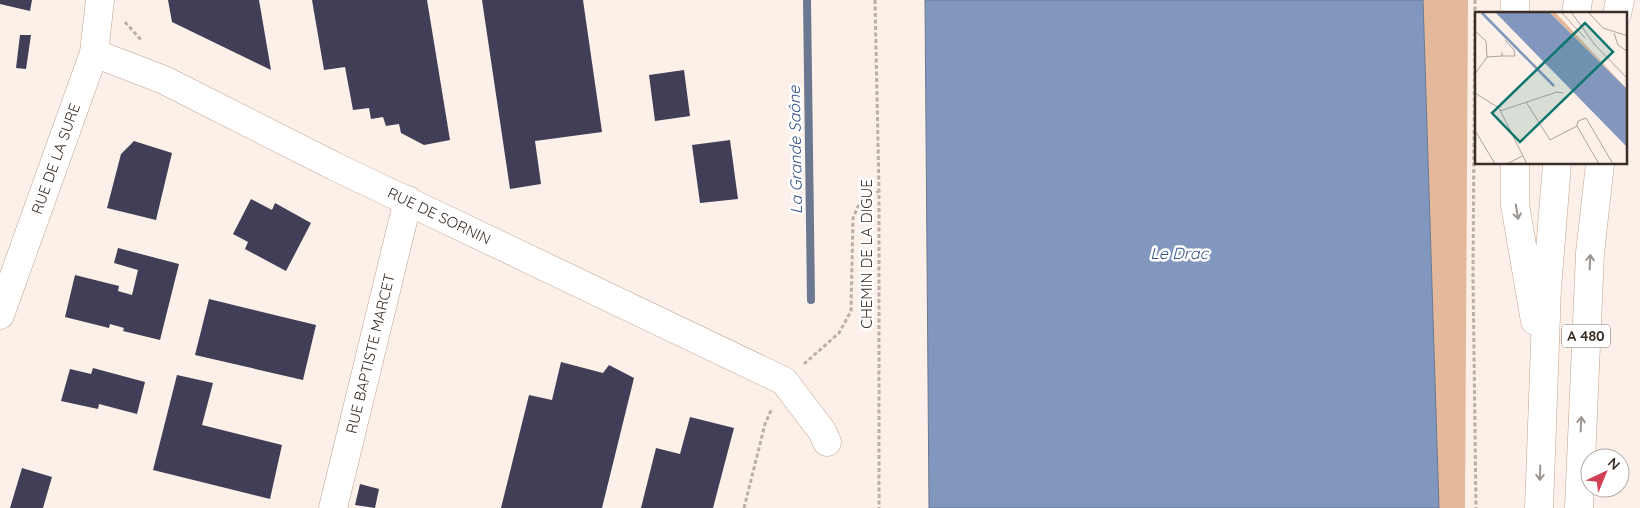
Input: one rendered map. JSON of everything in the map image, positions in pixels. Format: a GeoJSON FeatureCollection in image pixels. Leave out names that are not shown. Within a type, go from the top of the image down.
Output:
{"type":"FeatureCollection","features":[{"type":"Feature","properties":{"kind":"main road","name":"RUE DE LA SURE"},"geometry":{"type":"LineString","coordinates":[[0,315],[94,52],[100,0]]}},
{"type":"Feature","properties":{"kind":"main road","name":"RUE DE SORNIN"},"geometry":{"type":"LineString","coordinates":[[94,52],[164,80],[334,166],[784,381]]}},
{"type":"Feature","properties":{"kind":"main road"},"geometry":{"type":"LineString","coordinates":[[1515,165],[1515,205],[1543,372]]}},
{"type":"Feature","properties":{"kind":"main road","name":"A 480"},"geometry":{"type":"LineString","coordinates":[[1539,508],[1543,372],[1557,165]]}},
{"type":"Feature","properties":{"kind":"main road","name":"A 480"},"geometry":{"type":"LineString","coordinates":[[1579,508],[1590,253],[1600,165]]}},
{"type":"Feature","properties":{"kind":"main road","name":"RUE BAPTISTE MARCET"},"geometry":{"type":"LineString","coordinates":[[333,508],[408,200]]}},
{"type":"Feature","properties":{"kind":"main road"},"geometry":{"type":"LineString","coordinates":[[784,381],[822,431],[827,442]]}},
{"type":"Feature","properties":{"kind":"path","name":"CHEMIN DE LA DIGUE"},"geometry":{"type":"LineString","coordinates":[[875,0],[879,191],[879,508]]}},
{"type":"Feature","properties":{"kind":"path"},"geometry":{"type":"LineString","coordinates":[[1475,0],[1473,275],[1476,508]]}},
{"type":"Feature","properties":{"kind":"path"},"geometry":{"type":"LineString","coordinates":[[744,508],[765,424],[784,381],[819,353],[839,333],[851,310],[853,218],[862,200],[879,191]]}},
{"type":"Feature","properties":{"kind":"shaded area"},"geometry":{"type":"Polygon","coordinates":[[[1423,0],[1468,0],[1465,508],[1439,508],[1423,0]]]}},
{"type":"Feature","properties":{"kind":"water","name":"Le Drac"},"geometry":{"type":"Polygon","coordinates":[[[925,0],[1423,0],[1439,508],[929,508],[925,0]]]}},
{"type":"Feature","properties":{"kind":"building"},"geometry":{"type":"Polygon","coordinates":[[[0,0],[32,0],[30,11],[0,4],[0,0]]]}},
{"type":"Feature","properties":{"kind":"building"},"geometry":{"type":"Polygon","coordinates":[[[168,0],[259,0],[271,70],[172,22],[168,0]]]}},
{"type":"Feature","properties":{"kind":"building"},"geometry":{"type":"Polygon","coordinates":[[[312,0],[427,0],[450,140],[424,145],[401,133],[399,124],[386,126],[383,117],[371,119],[369,108],[353,110],[345,67],[324,70],[312,0]]]}},
{"type":"Feature","properties":{"kind":"building"},"geometry":{"type":"Polygon","coordinates":[[[482,0],[583,0],[602,132],[535,141],[541,184],[510,189],[482,0]]]}},
{"type":"Feature","properties":{"kind":"building"},"geometry":{"type":"Polygon","coordinates":[[[20,35],[31,35],[26,69],[16,68],[20,35]]]}},
{"type":"Feature","properties":{"kind":"building"},"geometry":{"type":"Polygon","coordinates":[[[684,70],[690,116],[655,121],[649,75],[684,70]]]}},
{"type":"Feature","properties":{"kind":"building"},"geometry":{"type":"Polygon","coordinates":[[[730,140],[738,199],[700,203],[692,145],[730,140]]]}},
{"type":"Feature","properties":{"kind":"building"},"geometry":{"type":"Polygon","coordinates":[[[134,141],[172,153],[156,220],[107,208],[121,154],[134,141]]]}},
{"type":"Feature","properties":{"kind":"building"},"geometry":{"type":"Polygon","coordinates":[[[251,199],[272,210],[275,203],[311,223],[286,271],[245,249],[248,242],[233,234],[251,199]]]}},
{"type":"Feature","properties":{"kind":"building"},"geometry":{"type":"Polygon","coordinates":[[[118,248],[179,264],[160,340],[123,331],[124,328],[110,324],[109,328],[65,317],[75,275],[119,286],[118,291],[132,295],[138,270],[114,263],[118,248]]]}},
{"type":"Feature","properties":{"kind":"building"},"geometry":{"type":"Polygon","coordinates":[[[209,299],[316,325],[303,380],[195,355],[209,299]]]}},
{"type":"Feature","properties":{"kind":"building"},"geometry":{"type":"Polygon","coordinates":[[[561,362],[603,373],[609,365],[634,378],[602,508],[501,508],[529,395],[552,400],[561,362]]]}},
{"type":"Feature","properties":{"kind":"building"},"geometry":{"type":"Polygon","coordinates":[[[93,368],[145,382],[137,414],[99,404],[98,409],[61,401],[70,369],[91,374],[93,368]]]}},
{"type":"Feature","properties":{"kind":"building"},"geometry":{"type":"Polygon","coordinates":[[[177,375],[213,383],[202,425],[282,445],[270,499],[153,470],[177,375]]]}},
{"type":"Feature","properties":{"kind":"building"},"geometry":{"type":"Polygon","coordinates":[[[690,417],[734,428],[713,508],[641,508],[656,448],[680,454],[690,417]]]}},
{"type":"Feature","properties":{"kind":"building"},"geometry":{"type":"Polygon","coordinates":[[[22,468],[52,477],[43,508],[10,508],[22,468]]]}},
{"type":"Feature","properties":{"kind":"building"},"geometry":{"type":"Polygon","coordinates":[[[360,484],[379,489],[375,508],[355,505],[360,484]]]}},
{"type":"Feature","properties":{"kind":"waterway","name":"La Grande Saône"},"geometry":{"type":"LineString","coordinates":[[807,0],[811,300]]}}]}
